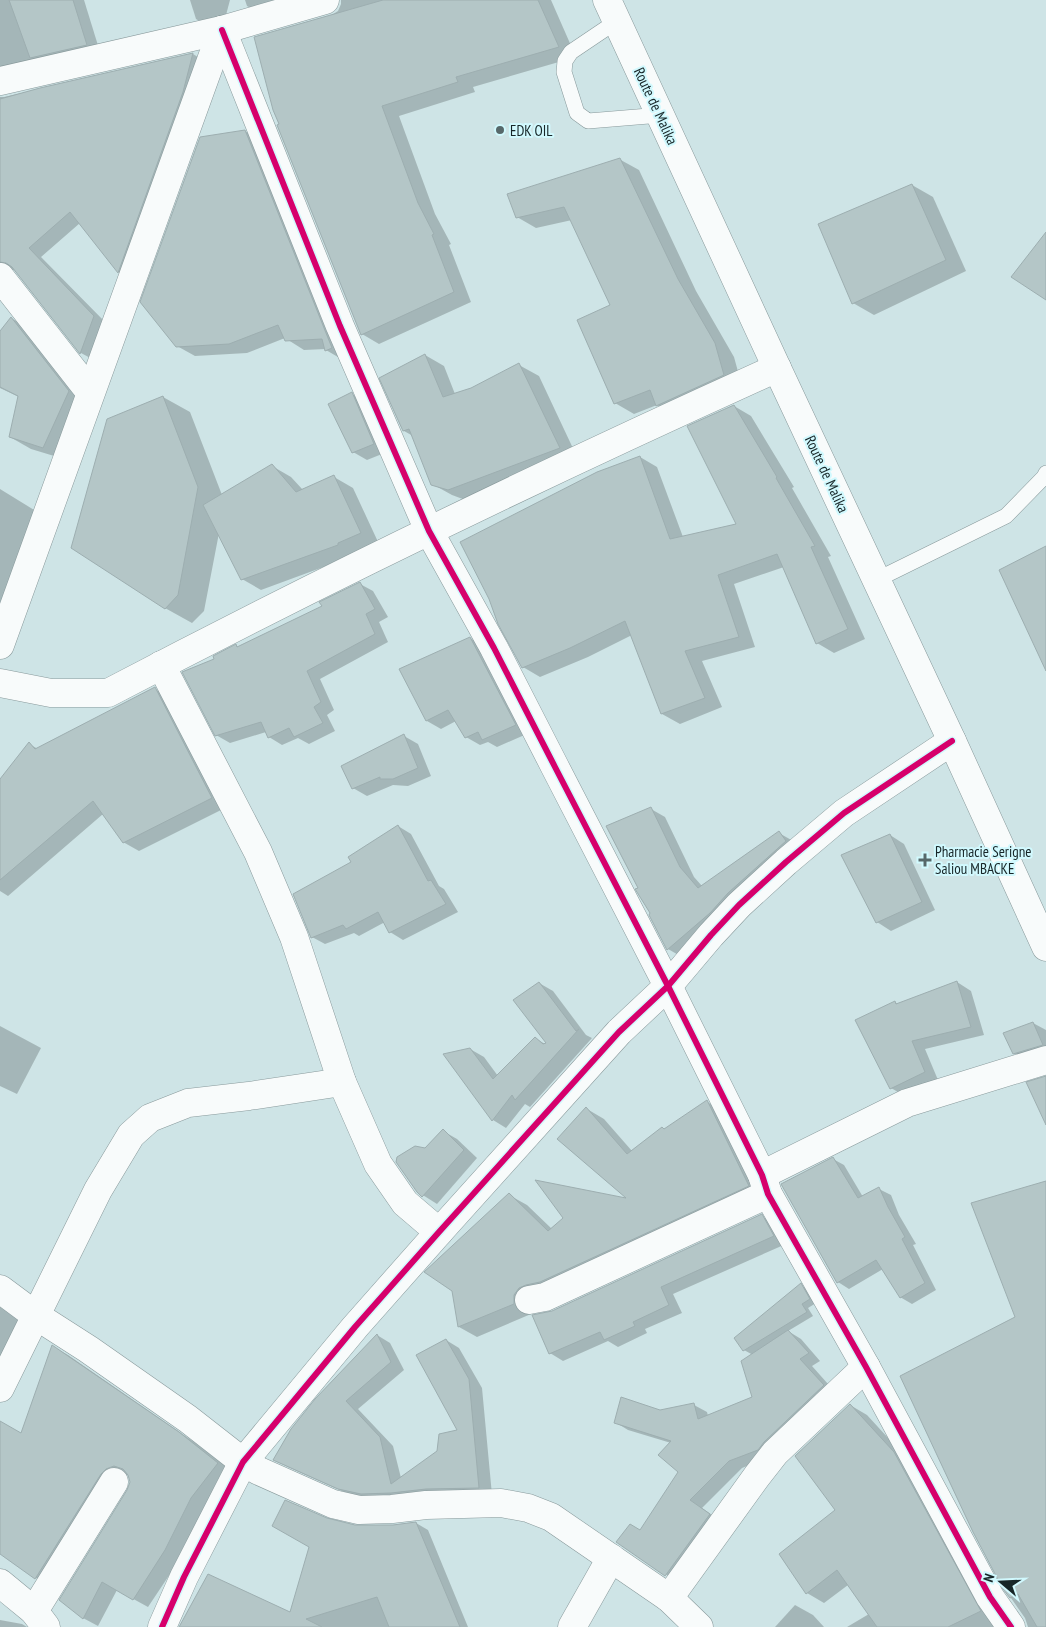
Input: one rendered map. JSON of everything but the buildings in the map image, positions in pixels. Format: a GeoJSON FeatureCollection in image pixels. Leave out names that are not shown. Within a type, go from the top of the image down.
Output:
{"type":"FeatureCollection","features":[{"type":"Feature","properties":{"kind":"street"},"geometry":{"type":"LineString","coordinates":[[0,81],[222,30],[325,0]]}},
{"type":"Feature","properties":{"kind":"street","name":"Route de Malika"},"geometry":{"type":"LineString","coordinates":[[612,10],[1046,947]]}},
{"type":"Feature","properties":{"kind":"street"},"geometry":{"type":"LineString","coordinates":[[0,645],[6,611],[90,392],[222,30]]}},
{"type":"Feature","properties":{"kind":"street"},"geometry":{"type":"LineString","coordinates":[[222,30],[340,326],[430,531],[498,657],[668,986],[765,1184],[866,1366],[990,1597],[1011,1627]]}},
{"type":"Feature","properties":{"kind":"street"},"geometry":{"type":"LineString","coordinates":[[0,277],[90,392]]}},
{"type":"Feature","properties":{"kind":"street"},"geometry":{"type":"LineString","coordinates":[[0,683],[51,693],[108,693],[430,531],[642,429],[777,368]]}},
{"type":"Feature","properties":{"kind":"street"},"geometry":{"type":"LineString","coordinates":[[161,665],[258,852],[294,937],[342,1082],[378,1164],[405,1203],[439,1232]]}},
{"type":"Feature","properties":{"kind":"street"},"geometry":{"type":"LineString","coordinates":[[162,1627],[184,1577],[243,1462],[355,1327],[439,1232],[618,1032],[668,986],[739,905],[844,813],[952,741]]}},
{"type":"Feature","properties":{"kind":"street"},"geometry":{"type":"LineString","coordinates":[[529,1300],[545,1297],[765,1184],[907,1103],[1046,1060]]}},
{"type":"Feature","properties":{"kind":"street"},"geometry":{"type":"LineString","coordinates":[[0,1388],[98,1190],[131,1136],[150,1118],[188,1103],[342,1082]]}},
{"type":"Feature","properties":{"kind":"street"},"geometry":{"type":"LineString","coordinates":[[0,1288],[35,1315],[88,1349],[188,1419],[243,1462],[267,1475],[333,1504],[359,1510],[426,1505],[501,1503],[528,1508],[551,1517],[669,1598],[699,1627]]}},
{"type":"Feature","properties":{"kind":"street"},"geometry":{"type":"LineString","coordinates":[[669,1598],[775,1453],[866,1366]]}},
{"type":"Feature","properties":{"kind":"street"},"geometry":{"type":"LineString","coordinates":[[0,1584],[40,1619],[114,1482]]}},
{"type":"Feature","properties":{"kind":"street"},"geometry":{"type":"LineString","coordinates":[[572,1627],[611,1558]]}},
{"type":"Feature","properties":{"kind":"lane"},"geometry":{"type":"LineString","coordinates":[[612,10],[571,52],[565,61],[564,72],[577,112],[588,121],[660,115]]}},
{"type":"Feature","properties":{"kind":"lane"},"geometry":{"type":"LineString","coordinates":[[876,580],[1006,516],[1044,478],[1046,473]]}},
{"type":"Feature","properties":{"kind":"cycle path"},"geometry":{"type":"LineString","coordinates":[[222,30],[340,326],[429,531],[494,648],[668,986],[762,1175],[768,1194],[866,1367],[990,1597],[1011,1627]]}},
{"type":"Feature","properties":{"kind":"cycle path"},"geometry":{"type":"LineString","coordinates":[[162,1627],[184,1577],[243,1462],[355,1327],[439,1232],[619,1032],[668,986],[739,905],[844,813],[952,741]]}},
{"type":"Feature","properties":{"kind":"place","name":"EDK OIL"},"geometry":{"type":"Point","coordinates":[500,130]}},
{"type":"Feature","properties":{"kind":"place","name":"Pharmacie Serigne Saliou MBACKE"},"geometry":{"type":"Point","coordinates":[925,860]}}]}
